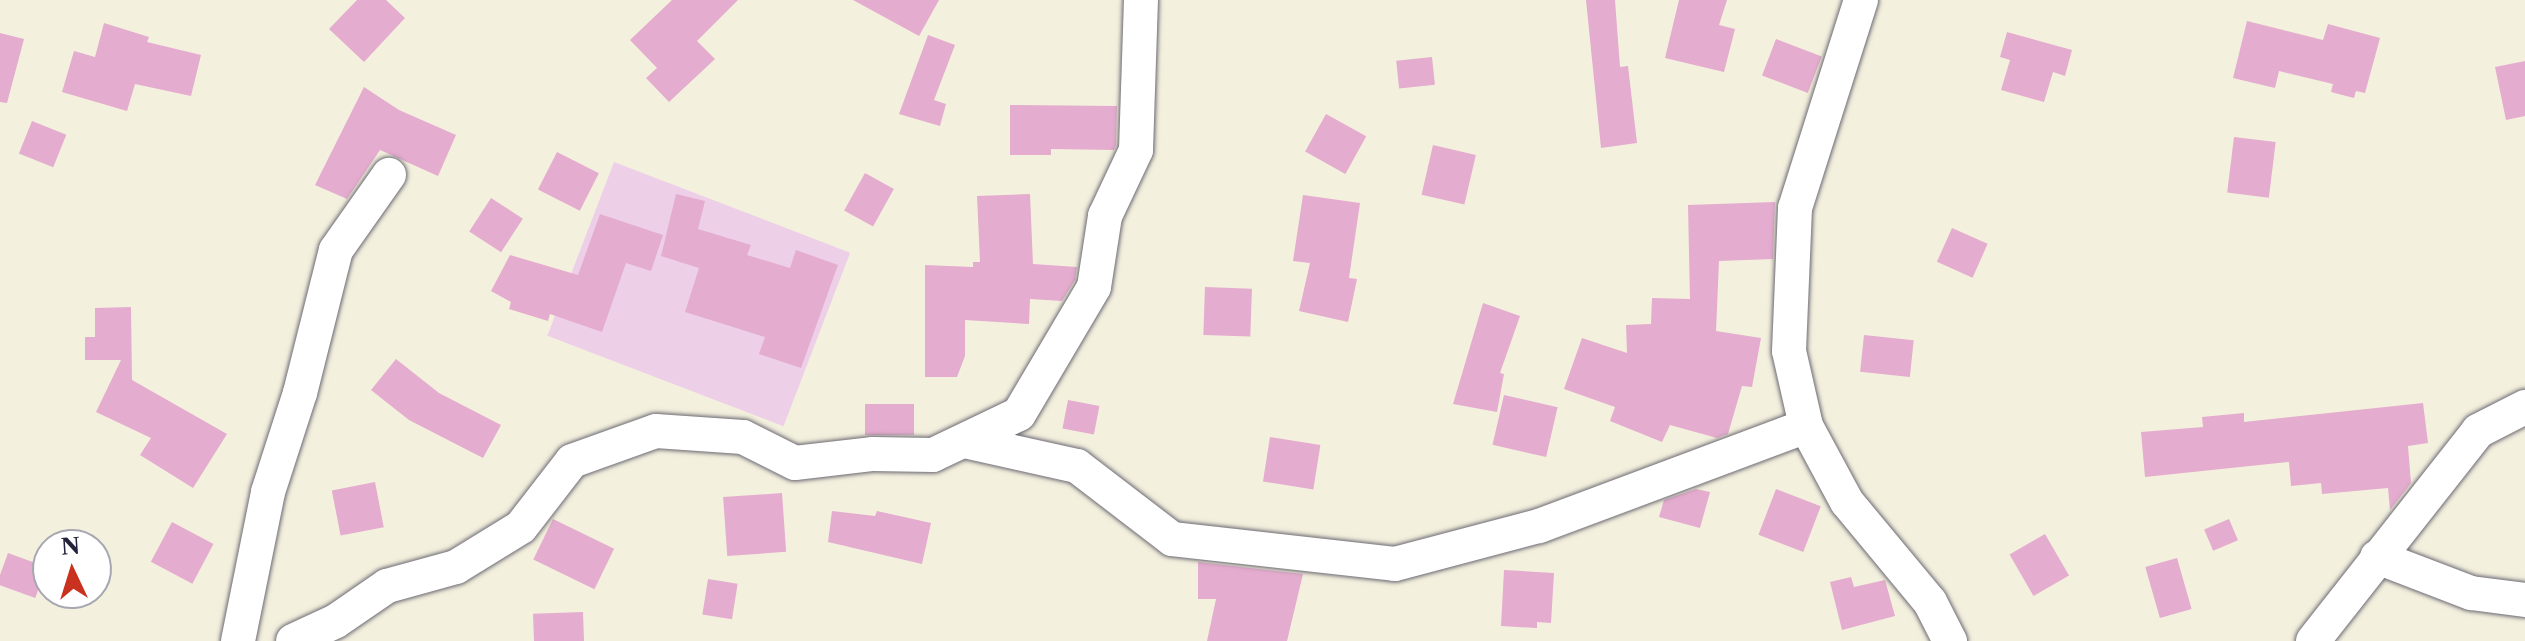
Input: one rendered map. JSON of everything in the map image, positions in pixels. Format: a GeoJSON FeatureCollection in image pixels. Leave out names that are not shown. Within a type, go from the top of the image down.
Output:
{"type":"FeatureCollection","features":[{"type":"Feature","properties":{"kind":"street"},"geometry":{"type":"LineString","coordinates":[[293,641],[336,621],[387,586],[456,567],[521,527],[572,461],[656,431],[743,437],[795,463],[873,454],[933,455],[1019,414],[1094,287],[1105,216],[1136,150],[1141,0]]}},
{"type":"Feature","properties":{"kind":"street"},"geometry":{"type":"LineString","coordinates":[[1861,0],[1795,208],[1789,351],[1806,426],[1847,502],[1930,602],[1950,641]]}},
{"type":"Feature","properties":{"kind":"street"},"geometry":{"type":"LineString","coordinates":[[238,641],[268,492],[300,393],[336,250],[389,175]]}},
{"type":"Feature","properties":{"kind":"street"},"geometry":{"type":"LineString","coordinates":[[2313,641],[2478,431],[2525,407]]}},
{"type":"Feature","properties":{"kind":"street"},"geometry":{"type":"LineString","coordinates":[[964,441],[1077,466],[1172,539],[1395,564],[1539,526],[1806,426]]}},
{"type":"Feature","properties":{"kind":"street"},"geometry":{"type":"LineString","coordinates":[[2377,557],[2471,593],[2525,600]]}},
{"type":"Feature","properties":{"kind":"shaded area"},"geometry":{"type":"Polygon","coordinates":[[[614,162],[850,253],[784,426],[547,336],[614,162]]]}},
{"type":"Feature","properties":{"kind":"building"},"geometry":{"type":"Polygon","coordinates":[[[357,0],[386,0],[405,18],[364,62],[329,29],[357,0]]]}},
{"type":"Feature","properties":{"kind":"building"},"geometry":{"type":"Polygon","coordinates":[[[672,0],[738,0],[697,41],[715,59],[669,102],[646,78],[657,68],[630,40],[672,0]]]}},
{"type":"Feature","properties":{"kind":"building"},"geometry":{"type":"Polygon","coordinates":[[[853,0],[939,0],[919,36],[853,0]]]}},
{"type":"Feature","properties":{"kind":"building"},"geometry":{"type":"Polygon","coordinates":[[[1586,0],[1615,0],[1620,67],[1628,66],[1637,143],[1601,148],[1586,0]]]}},
{"type":"Feature","properties":{"kind":"building"},"geometry":{"type":"Polygon","coordinates":[[[1679,0],[1727,0],[1719,25],[1735,29],[1724,72],[1665,58],[1679,0]]]}},
{"type":"Feature","properties":{"kind":"building"},"geometry":{"type":"Polygon","coordinates":[[[2247,21],[2323,40],[2328,24],[2380,38],[2365,93],[2356,91],[2354,98],[2331,92],[2333,84],[2279,71],[2275,88],[2233,78],[2247,21]]]}},
{"type":"Feature","properties":{"kind":"building"},"geometry":{"type":"Polygon","coordinates":[[[104,23],[149,37],[147,42],[201,55],[191,96],[135,84],[127,111],[62,92],[74,51],[95,57],[104,23]]]}},
{"type":"Feature","properties":{"kind":"building"},"geometry":{"type":"Polygon","coordinates":[[[2007,32],[2072,50],[2065,76],[2053,72],[2044,102],[2001,90],[2010,60],[2000,57],[2007,32]]]}},
{"type":"Feature","properties":{"kind":"building"},"geometry":{"type":"Polygon","coordinates":[[[0,33],[24,39],[7,103],[0,102],[0,33]]]}},
{"type":"Feature","properties":{"kind":"building"},"geometry":{"type":"Polygon","coordinates":[[[928,35],[955,45],[934,100],[946,104],[940,126],[899,114],[928,35]]]}},
{"type":"Feature","properties":{"kind":"building"},"geometry":{"type":"Polygon","coordinates":[[[1776,39],[1822,57],[1808,93],[1762,75],[1776,39]]]}},
{"type":"Feature","properties":{"kind":"building"},"geometry":{"type":"Polygon","coordinates":[[[1432,57],[1435,85],[1399,89],[1396,61],[1432,57]]]}},
{"type":"Feature","properties":{"kind":"building"},"geometry":{"type":"Polygon","coordinates":[[[2525,61],[2525,116],[2506,120],[2495,67],[2525,61]]]}},
{"type":"Feature","properties":{"kind":"building"},"geometry":{"type":"Polygon","coordinates":[[[364,87],[399,110],[456,135],[438,176],[380,150],[347,199],[315,185],[364,87]]]}},
{"type":"Feature","properties":{"kind":"building"},"geometry":{"type":"Polygon","coordinates":[[[1010,105],[1117,106],[1114,150],[1051,149],[1051,155],[1010,155],[1010,105]]]}},
{"type":"Feature","properties":{"kind":"building"},"geometry":{"type":"Polygon","coordinates":[[[1326,114],[1366,136],[1345,174],[1305,152],[1326,114]]]}},
{"type":"Feature","properties":{"kind":"building"},"geometry":{"type":"Polygon","coordinates":[[[32,121],[66,135],[53,167],[19,153],[32,121]]]}},
{"type":"Feature","properties":{"kind":"building"},"geometry":{"type":"Polygon","coordinates":[[[2234,137],[2276,142],[2269,198],[2227,193],[2234,137]]]}},
{"type":"Feature","properties":{"kind":"building"},"geometry":{"type":"Polygon","coordinates":[[[1433,145],[1476,155],[1464,205],[1422,195],[1433,145]]]}},
{"type":"Feature","properties":{"kind":"building"},"geometry":{"type":"Polygon","coordinates":[[[557,152],[599,173],[580,211],[538,189],[557,152]]]}},
{"type":"Feature","properties":{"kind":"building"},"geometry":{"type":"Polygon","coordinates":[[[865,173],[894,189],[873,227],[844,211],[865,173]]]}},
{"type":"Feature","properties":{"kind":"building"},"geometry":{"type":"Polygon","coordinates":[[[676,194],[705,201],[698,229],[751,245],[747,255],[790,268],[796,250],[838,265],[801,368],[759,354],[765,337],[685,312],[699,268],[661,256],[676,194]]]}},
{"type":"Feature","properties":{"kind":"building"},"geometry":{"type":"Polygon","coordinates":[[[1030,194],[1033,264],[1077,267],[1075,280],[1062,301],[1030,299],[1029,324],[965,320],[965,356],[957,377],[925,377],[925,265],[973,267],[973,262],[980,262],[977,196],[1030,194]]]}},
{"type":"Feature","properties":{"kind":"building"},"geometry":{"type":"Polygon","coordinates":[[[1303,195],[1360,203],[1349,278],[1357,279],[1348,322],[1299,311],[1310,263],[1293,261],[1303,195]]]}},
{"type":"Feature","properties":{"kind":"building"},"geometry":{"type":"Polygon","coordinates":[[[491,198],[523,219],[501,252],[469,232],[491,198]]]}},
{"type":"Feature","properties":{"kind":"building"},"geometry":{"type":"Polygon","coordinates":[[[1775,202],[1773,259],[1719,261],[1716,331],[1761,338],[1752,387],[1742,386],[1728,434],[1717,438],[1670,425],[1662,442],[1610,421],[1615,407],[1564,389],[1582,338],[1627,353],[1626,325],[1651,324],[1652,298],[1690,299],[1688,205],[1775,202]]]}},
{"type":"Feature","properties":{"kind":"building"},"geometry":{"type":"Polygon","coordinates":[[[600,214],[663,235],[651,271],[626,263],[602,332],[550,314],[548,321],[509,309],[511,302],[491,291],[510,255],[578,275],[600,214]]]}},
{"type":"Feature","properties":{"kind":"building"},"geometry":{"type":"Polygon","coordinates":[[[1952,228],[1988,244],[1973,278],[1937,262],[1952,228]]]}},
{"type":"Feature","properties":{"kind":"building"},"geometry":{"type":"Polygon","coordinates":[[[1205,287],[1252,289],[1250,337],[1203,335],[1205,287]]]}},
{"type":"Feature","properties":{"kind":"building"},"geometry":{"type":"Polygon","coordinates":[[[1483,303],[1520,316],[1500,373],[1504,374],[1497,412],[1453,404],[1483,303]]]}},
{"type":"Feature","properties":{"kind":"building"},"geometry":{"type":"Polygon","coordinates":[[[131,307],[132,380],[227,434],[193,488],[140,455],[151,438],[96,412],[121,360],[85,360],[85,337],[95,337],[95,308],[131,307]]]}},
{"type":"Feature","properties":{"kind":"building"},"geometry":{"type":"Polygon","coordinates":[[[1864,335],[1914,340],[1910,377],[1860,372],[1864,335]]]}},
{"type":"Feature","properties":{"kind":"building"},"geometry":{"type":"Polygon","coordinates":[[[396,359],[439,393],[501,425],[483,458],[409,420],[371,390],[396,359]]]}},
{"type":"Feature","properties":{"kind":"building"},"geometry":{"type":"Polygon","coordinates":[[[1504,395],[1558,407],[1546,457],[1493,445],[1504,395]]]}},
{"type":"Feature","properties":{"kind":"building"},"geometry":{"type":"Polygon","coordinates":[[[1068,400],[1099,406],[1094,435],[1062,428],[1068,400]]]}},
{"type":"Feature","properties":{"kind":"building"},"geometry":{"type":"Polygon","coordinates":[[[2423,403],[2428,443],[2408,446],[2411,483],[2390,510],[2388,488],[2322,494],[2321,483],[2291,486],[2289,462],[2145,477],[2141,432],[2203,427],[2202,417],[2244,413],[2244,422],[2423,403]]]}},
{"type":"Feature","properties":{"kind":"building"},"geometry":{"type":"Polygon","coordinates":[[[865,404],[914,404],[914,435],[865,435],[865,404]]]}},
{"type":"Feature","properties":{"kind":"building"},"geometry":{"type":"Polygon","coordinates":[[[1270,437],[1320,445],[1313,489],[1263,481],[1270,437]]]}},
{"type":"Feature","properties":{"kind":"building"},"geometry":{"type":"Polygon","coordinates":[[[375,482],[384,527],[341,536],[332,490],[375,482]]]}},
{"type":"Feature","properties":{"kind":"building"},"geometry":{"type":"Polygon","coordinates":[[[1696,489],[1710,492],[1700,528],[1659,517],[1664,500],[1696,489]]]}},
{"type":"Feature","properties":{"kind":"building"},"geometry":{"type":"Polygon","coordinates":[[[1776,489],[1821,506],[1803,552],[1758,535],[1776,489]]]}},
{"type":"Feature","properties":{"kind":"building"},"geometry":{"type":"Polygon","coordinates":[[[782,493],[786,552],[727,556],[723,497],[782,493]]]}},
{"type":"Feature","properties":{"kind":"building"},"geometry":{"type":"Polygon","coordinates":[[[832,511],[875,516],[877,511],[931,523],[922,564],[828,542],[832,511]]]}},
{"type":"Feature","properties":{"kind":"building"},"geometry":{"type":"Polygon","coordinates":[[[553,519],[614,549],[594,589],[533,559],[553,519]]]}},
{"type":"Feature","properties":{"kind":"building"},"geometry":{"type":"Polygon","coordinates":[[[2229,519],[2238,540],[2213,551],[2204,530],[2229,519]]]}},
{"type":"Feature","properties":{"kind":"building"},"geometry":{"type":"Polygon","coordinates":[[[172,522],[213,544],[192,584],[151,562],[172,522]]]}},
{"type":"Feature","properties":{"kind":"building"},"geometry":{"type":"Polygon","coordinates":[[[2045,534],[2069,576],[2033,596],[2009,555],[2045,534]]]}},
{"type":"Feature","properties":{"kind":"building"},"geometry":{"type":"Polygon","coordinates":[[[8,553],[32,562],[32,597],[0,585],[0,575],[8,553]]]}},
{"type":"Feature","properties":{"kind":"building"},"geometry":{"type":"Polygon","coordinates":[[[2177,558],[2192,609],[2160,618],[2145,567],[2177,558]]]}},
{"type":"Feature","properties":{"kind":"building"},"geometry":{"type":"Polygon","coordinates":[[[1198,562],[1303,574],[1287,641],[1207,641],[1216,599],[1198,599],[1198,562]]]}},
{"type":"Feature","properties":{"kind":"building"},"geometry":{"type":"Polygon","coordinates":[[[1504,570],[1554,573],[1551,623],[1537,622],[1537,628],[1501,626],[1504,570]]]}},
{"type":"Feature","properties":{"kind":"building"},"geometry":{"type":"Polygon","coordinates":[[[1851,577],[1854,587],[1885,580],[1895,616],[1842,630],[1830,582],[1851,577]]]}},
{"type":"Feature","properties":{"kind":"building"},"geometry":{"type":"Polygon","coordinates":[[[708,579],[738,584],[732,619],[702,615],[708,579]]]}},
{"type":"Feature","properties":{"kind":"building"},"geometry":{"type":"Polygon","coordinates":[[[583,612],[584,641],[534,641],[533,614],[583,612]]]}}]}
